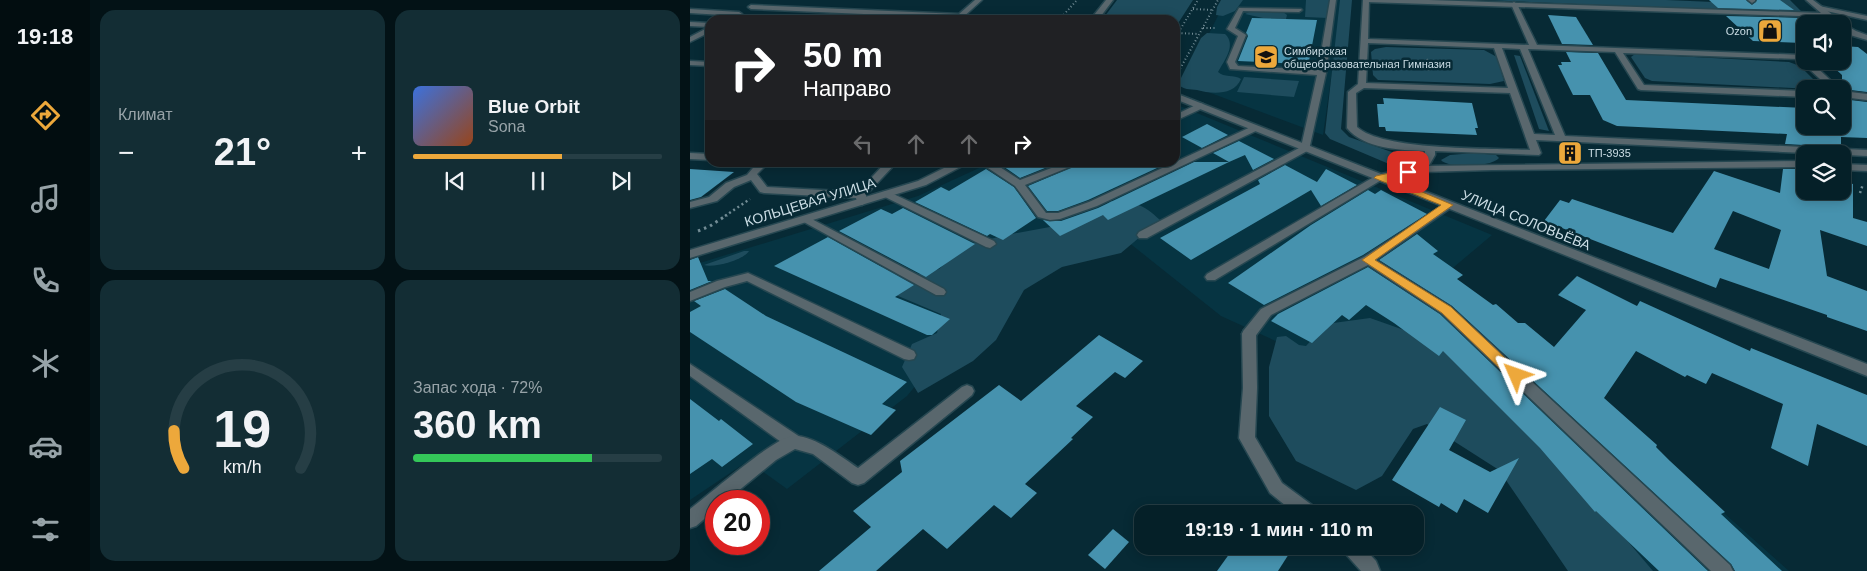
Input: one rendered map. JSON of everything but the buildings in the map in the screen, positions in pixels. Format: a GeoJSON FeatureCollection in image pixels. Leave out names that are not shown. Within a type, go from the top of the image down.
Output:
{"type":"FeatureCollection","features":[{"type":"Feature","properties":{"kind":"street"},"geometry":{"type":"LineString","coordinates":[[690,11],[739,14],[764,0]]}},
{"type":"Feature","properties":{"kind":"street"},"geometry":{"type":"LineString","coordinates":[[962,15],[979,0]]}},
{"type":"Feature","properties":{"kind":"street"},"geometry":{"type":"LineString","coordinates":[[1098,15],[1110,0]]}},
{"type":"Feature","properties":{"kind":"street"},"geometry":{"type":"LineString","coordinates":[[1302,0],[1298,14],[1241,9],[1231,29],[1242,35],[1231,65],[1238,68],[1322,73]]}},
{"type":"Feature","properties":{"kind":"street"},"geometry":{"type":"LineString","coordinates":[[1143,236],[1306,148],[1322,73],[1333,0]]}},
{"type":"Feature","properties":{"kind":"street"},"geometry":{"type":"LineString","coordinates":[[1362,85],[1367,0],[1453,1],[1829,15]]}},
{"type":"Feature","properties":{"kind":"street"},"geometry":{"type":"LineString","coordinates":[[1809,0],[1829,15]]}},
{"type":"Feature","properties":{"kind":"street"},"geometry":{"type":"LineString","coordinates":[[1514,4],[1534,47]]}},
{"type":"Feature","properties":{"kind":"street"},"geometry":{"type":"LineString","coordinates":[[751,7],[902,15]]}},
{"type":"Feature","properties":{"kind":"street"},"geometry":{"type":"LineString","coordinates":[[1819,8],[1867,18]]}},
{"type":"Feature","properties":{"kind":"street"},"geometry":{"type":"LineString","coordinates":[[690,24],[705,25]]}},
{"type":"Feature","properties":{"kind":"street"},"geometry":{"type":"LineString","coordinates":[[1851,31],[1867,38]]}},
{"type":"Feature","properties":{"kind":"street"},"geometry":{"type":"LineString","coordinates":[[690,40],[705,32]]}},
{"type":"Feature","properties":{"kind":"street"},"geometry":{"type":"LineString","coordinates":[[1364,41],[1796,57]]}},
{"type":"Feature","properties":{"kind":"street"},"geometry":{"type":"LineString","coordinates":[[1497,46],[1514,91],[1536,153],[1392,146],[1353,131],[1352,92],[1362,85],[1514,91]]}},
{"type":"Feature","properties":{"kind":"street"},"geometry":{"type":"LineString","coordinates":[[1523,47],[1561,138]]}},
{"type":"Feature","properties":{"kind":"street"},"geometry":{"type":"LineString","coordinates":[[1617,50],[1641,87],[1796,94]]}},
{"type":"Feature","properties":{"kind":"street"},"geometry":{"type":"LineString","coordinates":[[690,63],[705,64]]}},
{"type":"Feature","properties":{"kind":"street"},"geometry":{"type":"LineString","coordinates":[[1815,70],[1826,80]]}},
{"type":"Feature","properties":{"kind":"street"},"geometry":{"type":"LineString","coordinates":[[1851,96],[1867,97]]}},
{"type":"Feature","properties":{"kind":"street","name":"УЛИЦА СОЛОВЬЁВА"},"geometry":{"type":"LineString","coordinates":[[1180,98],[1867,370]]}},
{"type":"Feature","properties":{"kind":"street"},"geometry":{"type":"LineString","coordinates":[[1180,116],[1200,106]]}},
{"type":"Feature","properties":{"kind":"street"},"geometry":{"type":"LineString","coordinates":[[1180,163],[1255,128]]}},
{"type":"Feature","properties":{"kind":"street"},"geometry":{"type":"LineString","coordinates":[[1530,136],[1867,153]]}},
{"type":"Feature","properties":{"kind":"street"},"geometry":{"type":"LineString","coordinates":[[1422,169],[1430,155],[1430,148]]}},
{"type":"Feature","properties":{"kind":"street"},"geometry":{"type":"LineString","coordinates":[[690,156],[705,157]]}},
{"type":"Feature","properties":{"kind":"street"},"geometry":{"type":"LineString","coordinates":[[1211,277],[1379,178],[1422,169],[1796,164]]}},
{"type":"Feature","properties":{"kind":"street"},"geometry":{"type":"LineString","coordinates":[[759,167],[751,174],[764,190],[862,198],[888,167]]}},
{"type":"Feature","properties":{"kind":"street","name":"КОЛЬЦЕВАЯ УЛИЦА"},"geometry":{"type":"LineString","coordinates":[[690,254],[806,219],[862,198],[888,194],[922,183],[955,167]]}},
{"type":"Feature","properties":{"kind":"street"},"geometry":{"type":"LineString","coordinates":[[992,167],[1019,184],[1042,215],[1050,217],[1060,216],[1093,204],[1172,167]]}},
{"type":"Feature","properties":{"kind":"street"},"geometry":{"type":"LineString","coordinates":[[1019,184],[1064,167]]}},
{"type":"Feature","properties":{"kind":"street"},"geometry":{"type":"LineString","coordinates":[[1851,167],[1867,168]]}},
{"type":"Feature","properties":{"kind":"street"},"geometry":{"type":"LineString","coordinates":[[690,205],[713,199],[730,185],[753,176]]}},
{"type":"Feature","properties":{"kind":"street"},"geometry":{"type":"LineString","coordinates":[[888,194],[990,244]]}},
{"type":"Feature","properties":{"kind":"street"},"geometry":{"type":"LineString","coordinates":[[1298,505],[1276,488],[1247,438],[1250,388],[1250,334],[1266,312],[1368,260],[1448,205]]}},
{"type":"Feature","properties":{"kind":"street"},"geometry":{"type":"LineString","coordinates":[[806,219],[940,292]]}},
{"type":"Feature","properties":{"kind":"street"},"geometry":{"type":"LineString","coordinates":[[1368,260],[1446,310],[1724,571]]}},
{"type":"Feature","properties":{"kind":"street"},"geometry":{"type":"LineString","coordinates":[[690,297],[721,284],[748,277],[909,355]]}},
{"type":"Feature","properties":{"kind":"street"},"geometry":{"type":"LineString","coordinates":[[690,369],[794,442],[818,449],[858,478],[966,392]]}},
{"type":"Feature","properties":{"kind":"street"},"geometry":{"type":"LineString","coordinates":[[690,520],[770,455],[794,442]]}},
{"type":"Feature","properties":{"kind":"street"},"geometry":{"type":"LineString","coordinates":[[1359,555],[1370,567],[1371,571]]}},
{"type":"Feature","properties":{"kind":"path"},"geometry":{"type":"LineString","coordinates":[[1064,15],[1077,0]]}},
{"type":"Feature","properties":{"kind":"path"},"geometry":{"type":"LineString","coordinates":[[1180,30],[1198,0]]}},
{"type":"Feature","properties":{"kind":"path"},"geometry":{"type":"LineString","coordinates":[[1180,69],[1218,0]]}},
{"type":"Feature","properties":{"kind":"path"},"geometry":{"type":"LineString","coordinates":[[1193,8],[1213,10]]}},
{"type":"Feature","properties":{"kind":"path"},"geometry":{"type":"LineString","coordinates":[[1180,33],[1199,34]]}},
{"type":"Feature","properties":{"kind":"path"},"geometry":{"type":"LineString","coordinates":[[1424,44],[1432,88]]}},
{"type":"Feature","properties":{"kind":"path"},"geometry":{"type":"LineString","coordinates":[[693,233],[710,226],[764,190]]}},
{"type":"Feature","properties":{"kind":"shaded area"},"geometry":{"type":"Polygon","coordinates":[[[1117,0],[1193,0],[1180,20],[1180,15],[1106,15],[1117,0]]]}},
{"type":"Feature","properties":{"kind":"shaded area"},"geometry":{"type":"Polygon","coordinates":[[[1221,0],[1243,0],[1235,11],[1223,16],[1216,15],[1217,7],[1221,0]]]}},
{"type":"Feature","properties":{"kind":"shaded area","name":"Симбирская общеобразовательная Гимназия"},"geometry":{"type":"Polygon","coordinates":[[[1226,0],[1342,0],[1323,135],[1184,83],[1226,0]]]}},
{"type":"Feature","properties":{"kind":"shaded area"},"geometry":{"type":"Polygon","coordinates":[[[1306,0],[1331,0],[1328,18],[1305,17],[1306,0]]]}},
{"type":"Feature","properties":{"kind":"shaded area"},"geometry":{"type":"Polygon","coordinates":[[[1340,0],[1352,0],[1341,129],[1349,137],[1403,156],[1406,161],[1403,164],[1389,164],[1330,139],[1325,133],[1340,0]]]}},
{"type":"Feature","properties":{"kind":"shaded area"},"geometry":{"type":"Polygon","coordinates":[[[1484,0],[1666,0],[1761,4],[1769,0],[1790,0],[1801,11],[1793,13],[1484,0]]]}},
{"type":"Feature","properties":{"kind":"shaded area"},"geometry":{"type":"Polygon","coordinates":[[[1254,10],[1283,12],[1287,15],[1286,19],[1263,18],[1245,14],[1254,10]]]}},
{"type":"Feature","properties":{"kind":"shaded area"},"geometry":{"type":"Polygon","coordinates":[[[1207,33],[1225,34],[1230,43],[1230,48],[1218,72],[1241,79],[1238,85],[1228,91],[1215,93],[1180,86],[1180,80],[1201,38],[1207,33]]]}},
{"type":"Feature","properties":{"kind":"shaded area"},"geometry":{"type":"Polygon","coordinates":[[[1386,47],[1484,50],[1497,57],[1504,81],[1490,84],[1378,80],[1373,75],[1371,52],[1375,49],[1386,47]]]}},
{"type":"Feature","properties":{"kind":"shaded area"},"geometry":{"type":"Polygon","coordinates":[[[1635,54],[1789,62],[1796,65],[1796,70],[1804,70],[1814,80],[1796,80],[1796,88],[1652,81],[1645,78],[1631,57],[1635,54]]]}},
{"type":"Feature","properties":{"kind":"shaded area"},"geometry":{"type":"Polygon","coordinates":[[[1514,55],[1520,56],[1549,131],[1539,129],[1514,55]]]}},
{"type":"Feature","properties":{"kind":"shaded area"},"geometry":{"type":"Polygon","coordinates":[[[1244,77],[1299,81],[1294,97],[1237,92],[1244,77]]]}},
{"type":"Feature","properties":{"kind":"shaded area"},"geometry":{"type":"Polygon","coordinates":[[[1180,106],[1492,235],[1448,272],[1497,311],[1789,571],[1642,571],[1437,365],[1315,359],[1221,316],[1098,218],[1037,238],[907,396],[787,489],[748,461],[690,500],[690,266],[918,196],[981,167],[1180,167],[1180,106]]]}},
{"type":"Feature","properties":{"kind":"shaded area"},"geometry":{"type":"Polygon","coordinates":[[[1474,153],[1496,155],[1499,158],[1488,163],[1470,166],[1452,165],[1441,160],[1450,155],[1474,153]]]}},
{"type":"Feature","properties":{"kind":"shaded area"},"geometry":{"type":"Polygon","coordinates":[[[1111,201],[1138,204],[1160,220],[1121,253],[1062,267],[1024,290],[996,340],[973,361],[918,393],[902,367],[912,344],[937,333],[941,314],[872,285],[863,263],[920,274],[939,269],[967,245],[1006,235],[1066,224],[1093,214],[1111,201]]]}},
{"type":"Feature","properties":{"kind":"shaded area"},"geometry":{"type":"Polygon","coordinates":[[[749,251],[735,260],[709,266],[704,265],[749,251]]]}},
{"type":"Feature","properties":{"kind":"shaded area"},"geometry":{"type":"Polygon","coordinates":[[[1370,318],[1441,343],[1523,418],[1653,571],[1568,571],[1499,470],[1427,424],[1413,429],[1382,476],[1356,490],[1296,461],[1269,416],[1269,367],[1277,337],[1286,336],[1299,345],[1306,346],[1326,324],[1370,318]]]}},
{"type":"Feature","properties":{"kind":"place","name":"Ozon"},"geometry":{"type":"Point","coordinates":[1770,31]}},
{"type":"Feature","properties":{"kind":"place","name":"Симбирская общеобразовательная Гимназия"},"geometry":{"type":"Point","coordinates":[1266,57]}},
{"type":"Feature","properties":{"kind":"place","name":"ТП-3935"},"geometry":{"type":"Point","coordinates":[1570,153]}},
{"type":"Feature","properties":{"kind":"route"},"geometry":{"type":"LineString","coordinates":[[1408,172],[1379,178],[1448,205],[1368,260],[1446,310],[1516,375]]}}]}
